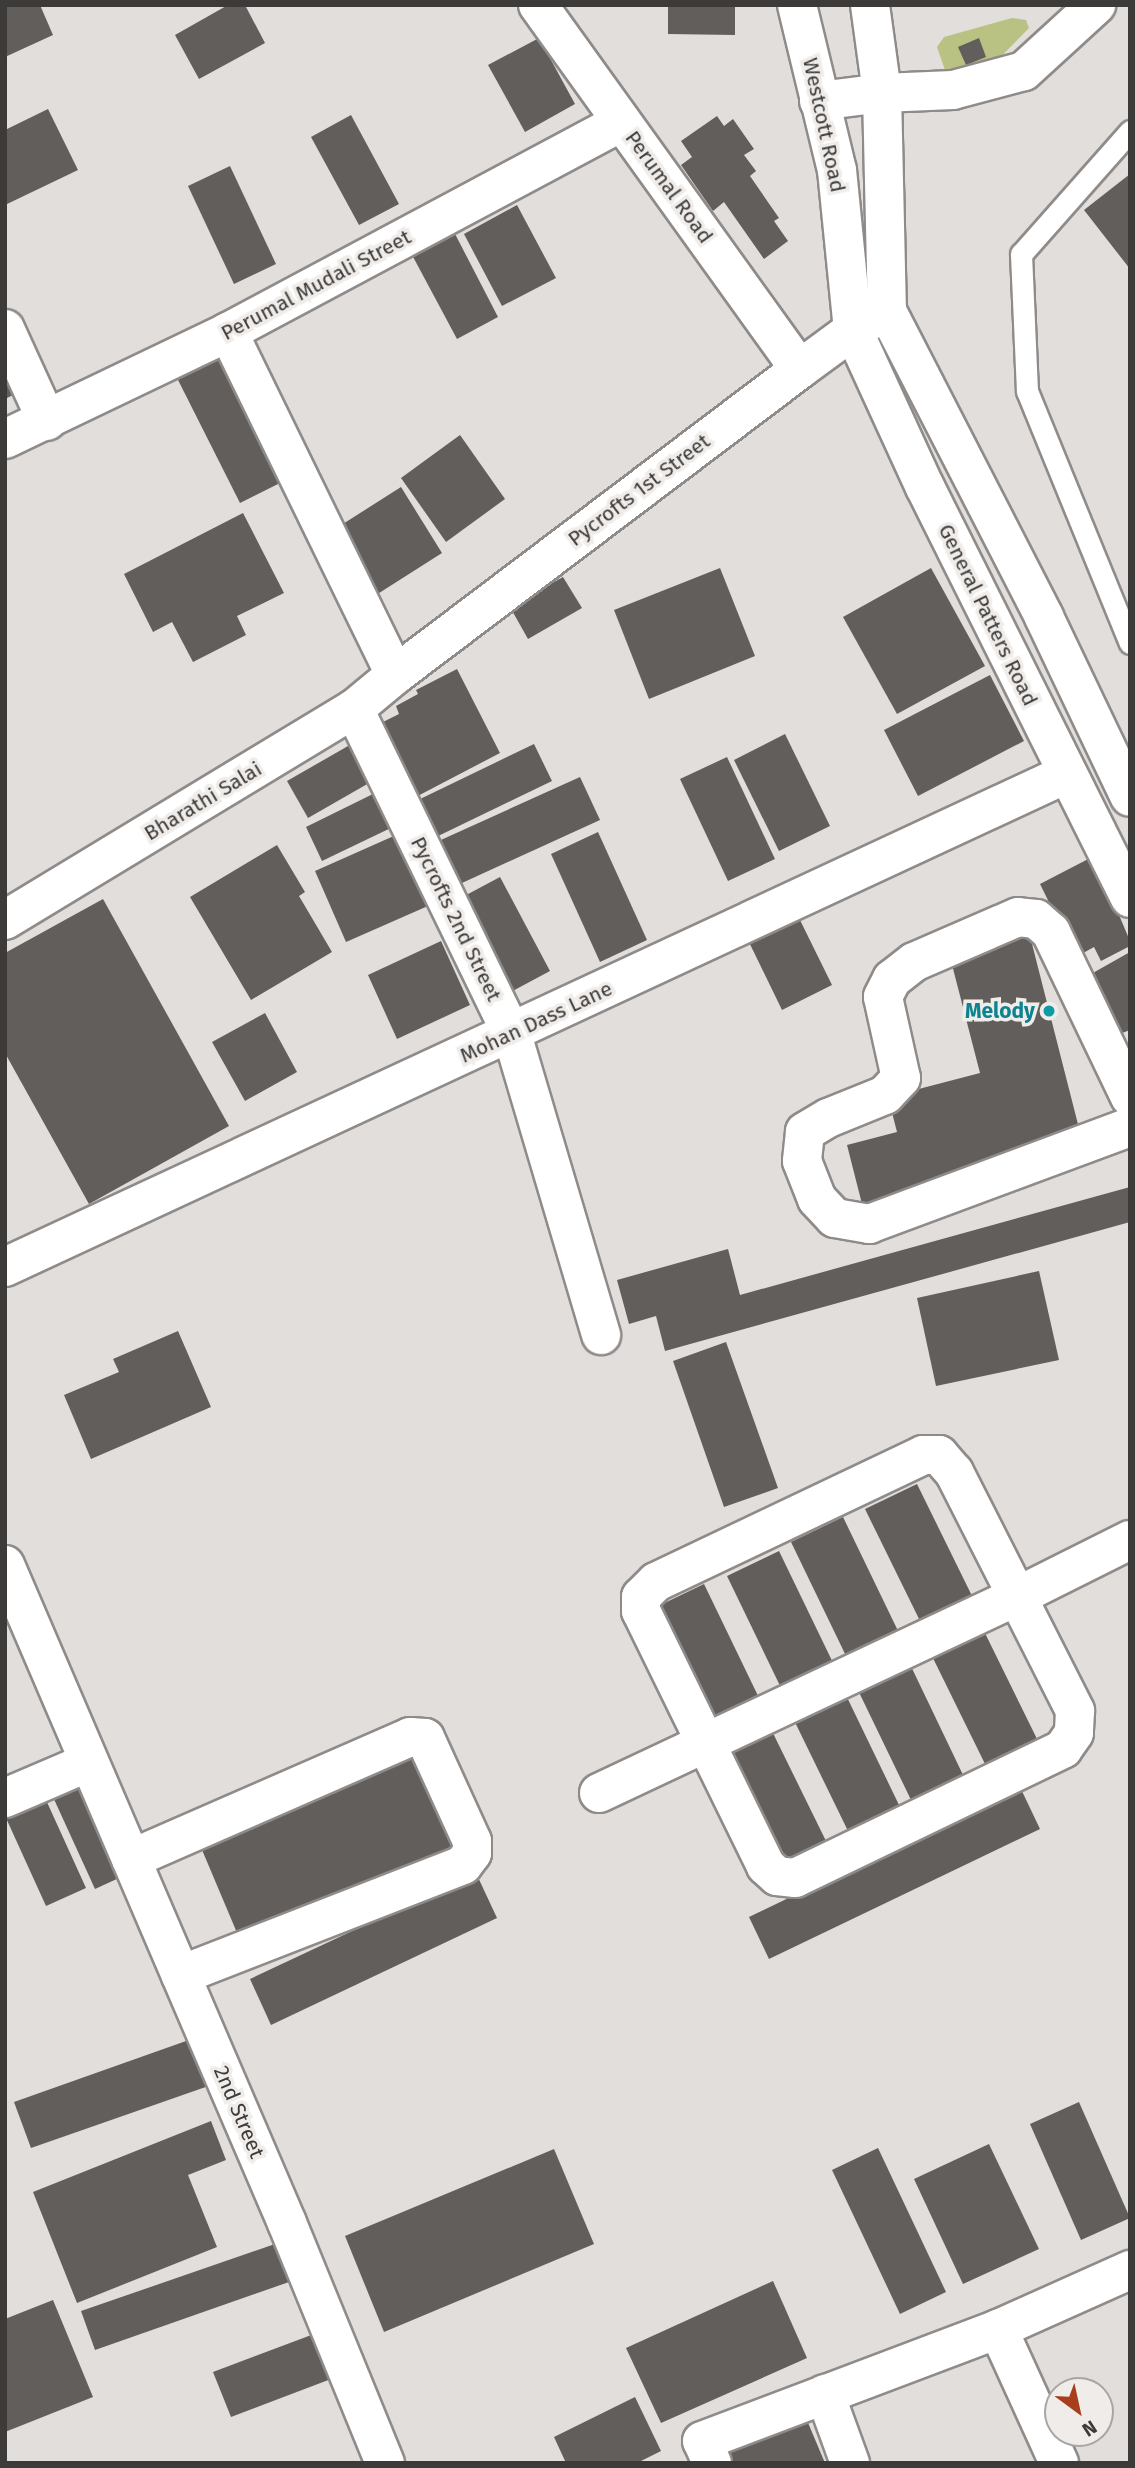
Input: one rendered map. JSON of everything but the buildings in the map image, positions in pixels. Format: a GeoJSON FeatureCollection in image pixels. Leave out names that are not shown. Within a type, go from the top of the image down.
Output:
{"type":"FeatureCollection","features":[{"type":"Feature","properties":{"kind":"street","name":"Perumal Road"},"geometry":{"type":"LineString","coordinates":[[538,5],[800,369]]}},
{"type":"Feature","properties":{"kind":"street","name":"Westcott Road"},"geometry":{"type":"LineString","coordinates":[[797,5],[837,170],[853,330]]}},
{"type":"Feature","properties":{"kind":"street"},"geometry":{"type":"LineString","coordinates":[[870,5],[882,93],[887,311],[1044,617],[1130,797]]}},
{"type":"Feature","properties":{"kind":"street"},"geometry":{"type":"LineString","coordinates":[[819,101],[882,93],[953,90],[1024,71],[1096,5]]}},
{"type":"Feature","properties":{"kind":"street","name":"Perumal Mudali Street"},"geometry":{"type":"LineString","coordinates":[[5,439],[228,332],[622,122]]}},
{"type":"Feature","properties":{"kind":"street","name":"Pycrofts 1st Street"},"geometry":{"type":"LineString","coordinates":[[395,675],[800,369],[853,330],[887,311]]}},
{"type":"Feature","properties":{"kind":"street"},"geometry":{"type":"LineString","coordinates":[[5,329],[47,421]]}},
{"type":"Feature","properties":{"kind":"street","name":"General Patters Road"},"geometry":{"type":"LineString","coordinates":[[853,330],[925,487],[1130,898]]}},
{"type":"Feature","properties":{"kind":"street"},"geometry":{"type":"LineString","coordinates":[[228,332],[395,675]]}},
{"type":"Feature","properties":{"kind":"street","name":"Bharathi Salai"},"geometry":{"type":"LineString","coordinates":[[5,920],[354,709],[395,675]]}},
{"type":"Feature","properties":{"kind":"street","name":"Pycrofts 2nd Street"},"geometry":{"type":"LineString","coordinates":[[354,709],[512,1034],[601,1335]]}},
{"type":"Feature","properties":{"kind":"street","name":"Mohan Dass Lane"},"geometry":{"type":"LineString","coordinates":[[5,1267],[512,1034],[1066,774]]}},
{"type":"Feature","properties":{"kind":"street"},"geometry":{"type":"LineString","coordinates":[[1130,1097],[1051,932],[1036,919],[1018,917],[914,962],[892,979],[883,997],[901,1078],[885,1095],[828,1118],[805,1132],[802,1161],[817,1199],[835,1218],[869,1224],[1130,1127]]}},
{"type":"Feature","properties":{"kind":"street"},"geometry":{"type":"LineString","coordinates":[[923,1455],[939,1455],[954,1472],[1018,1596],[1075,1711],[1074,1732],[1063,1749],[795,1878],[777,1876],[766,1866],[641,1611],[641,1597],[656,1582],[923,1455]]}},
{"type":"Feature","properties":{"kind":"street"},"geometry":{"type":"LineString","coordinates":[[599,1793],[1018,1596],[1130,1540]]}},
{"type":"Feature","properties":{"kind":"street","name":"2nd Street"},"geometry":{"type":"LineString","coordinates":[[5,1565],[181,1975],[385,2463]]}},
{"type":"Feature","properties":{"kind":"street"},"geometry":{"type":"LineString","coordinates":[[131,1859],[410,1737],[425,1738],[472,1841],[472,1853],[463,1865],[181,1975]]}},
{"type":"Feature","properties":{"kind":"street"},"geometry":{"type":"LineString","coordinates":[[5,1798],[89,1762]]}},
{"type":"Feature","properties":{"kind":"street"},"geometry":{"type":"LineString","coordinates":[[712,2463],[702,2441],[998,2329],[1130,2270]]}},
{"type":"Feature","properties":{"kind":"street"},"geometry":{"type":"LineString","coordinates":[[998,2329],[1059,2463]]}},
{"type":"Feature","properties":{"kind":"street"},"geometry":{"type":"LineString","coordinates":[[825,2394],[850,2463]]}},
{"type":"Feature","properties":{"kind":"lane"},"geometry":{"type":"LineString","coordinates":[[1130,131],[1021,254],[1027,391],[1130,643]]}},
{"type":"Feature","properties":{"kind":"green space"},"geometry":{"type":"Polygon","coordinates":[[[1012,18],[1026,20],[1029,28],[975,83],[946,73],[937,47],[944,37],[1012,18]]]}},
{"type":"Feature","properties":{"kind":"place","name":"Melody"},"geometry":{"type":"Point","coordinates":[1049,1011]}}]}
